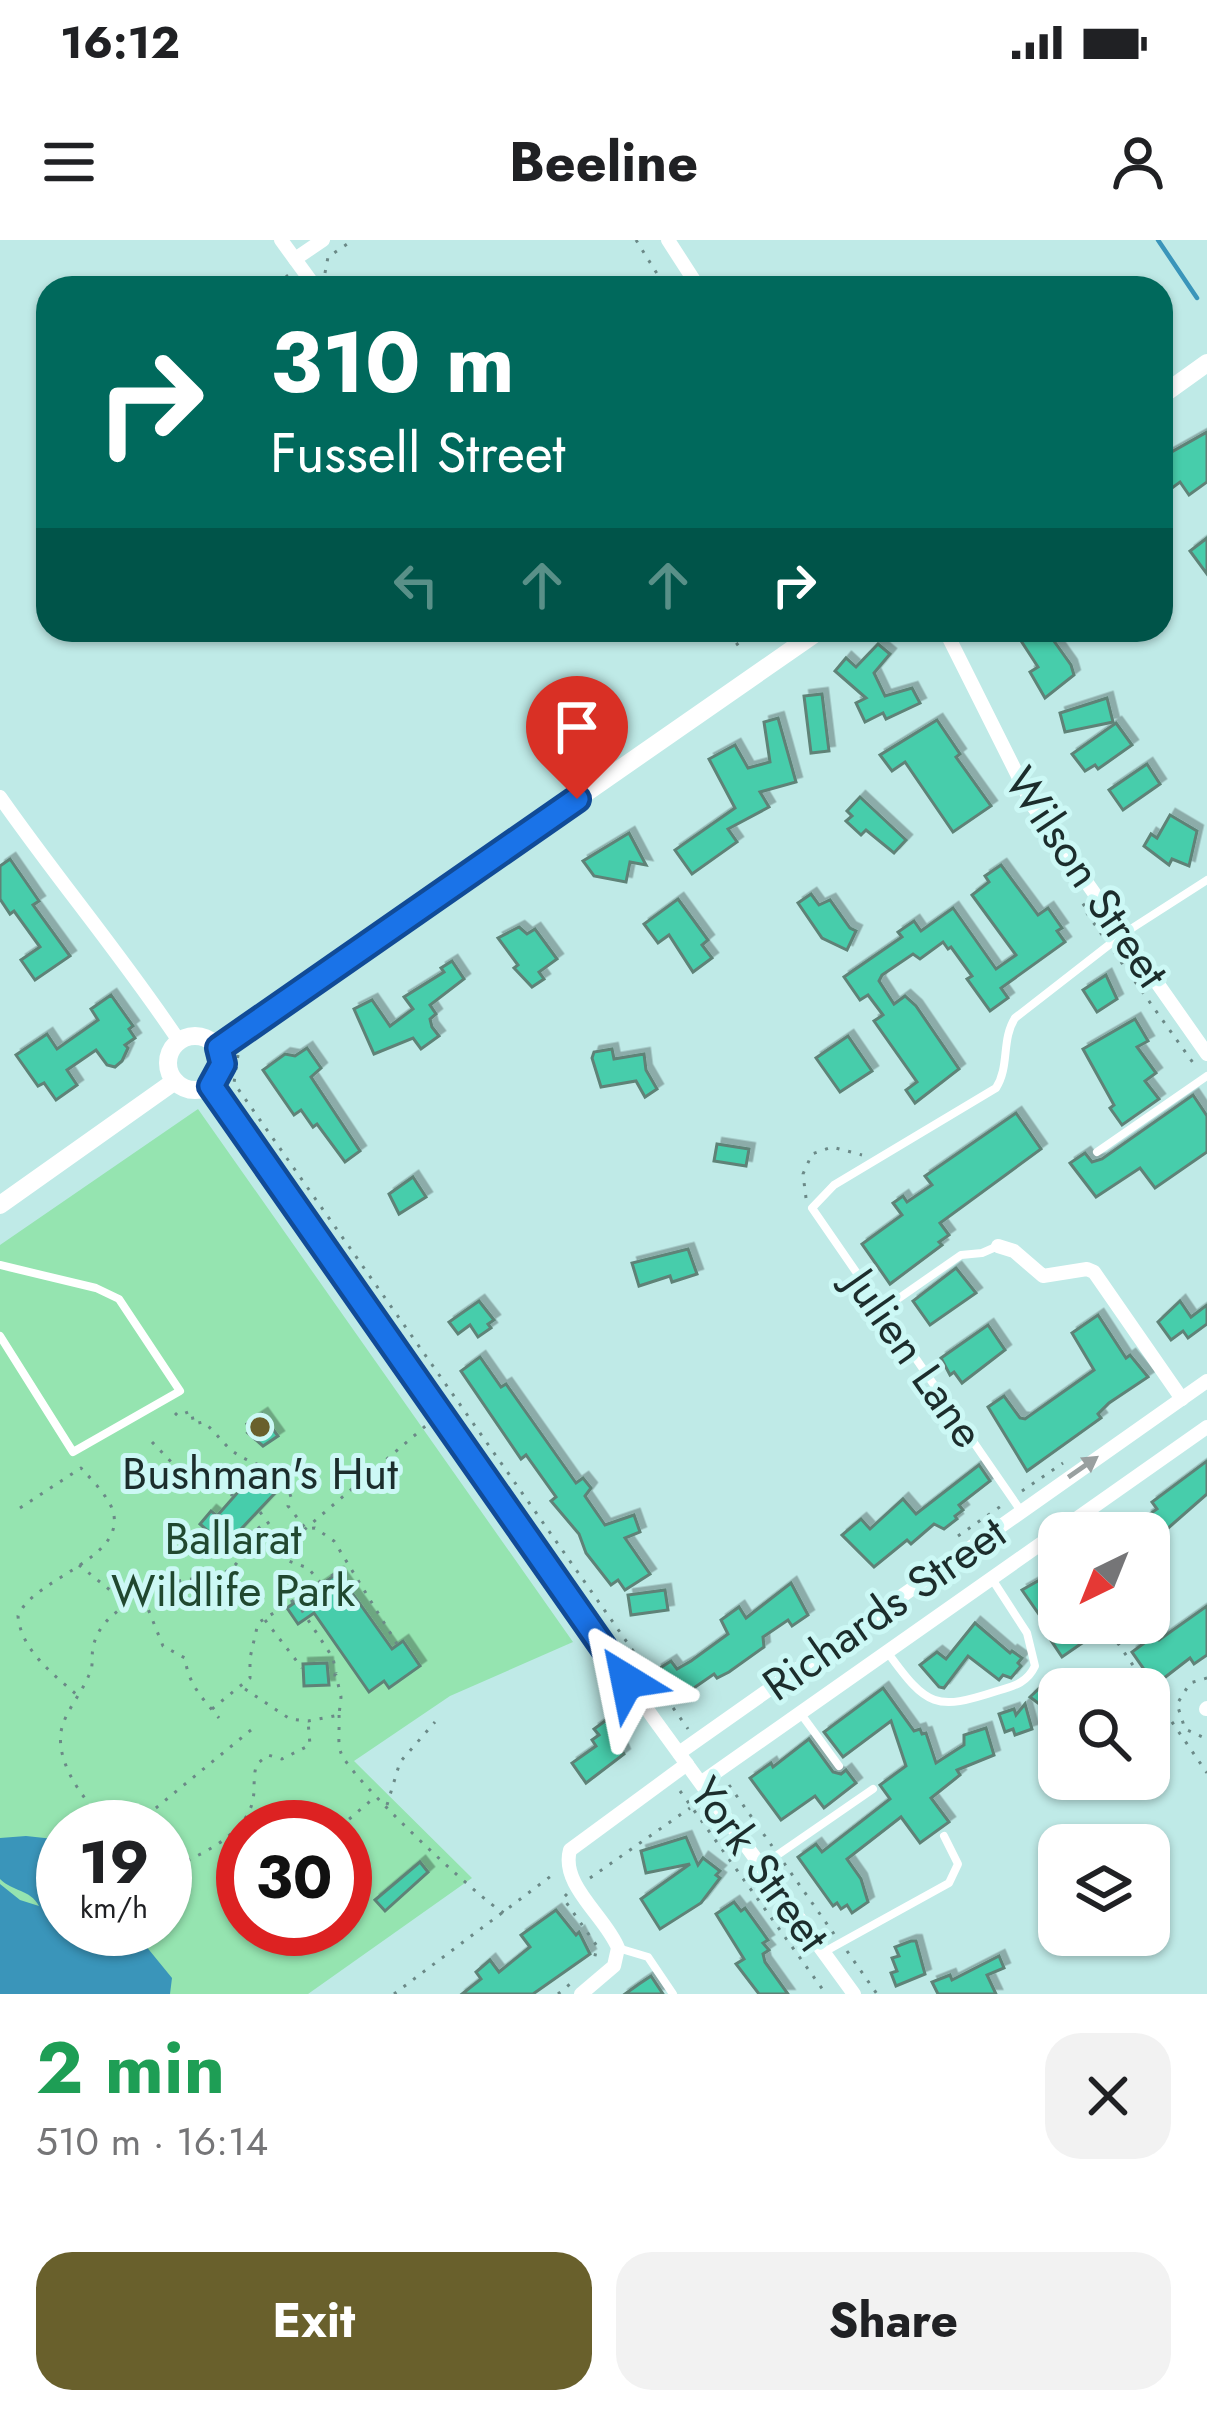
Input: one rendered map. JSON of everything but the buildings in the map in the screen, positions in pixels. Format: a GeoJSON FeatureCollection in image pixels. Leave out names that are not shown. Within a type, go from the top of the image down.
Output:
{"type":"FeatureCollection","features":[{"type":"Feature","properties":{"kind":"street"},"geometry":{"type":"LineString","coordinates":[[281,240],[307,276]]}},
{"type":"Feature","properties":{"kind":"street"},"geometry":{"type":"LineString","coordinates":[[295,260],[323,240]]}},
{"type":"Feature","properties":{"kind":"street"},"geometry":{"type":"LineString","coordinates":[[668,240],[691,276]]}},
{"type":"Feature","properties":{"kind":"street"},"geometry":{"type":"LineString","coordinates":[[1173,387],[1207,363]]}},
{"type":"Feature","properties":{"kind":"street"},"geometry":{"type":"LineString","coordinates":[[224,1045],[803,642]]}},
{"type":"Feature","properties":{"kind":"street","name":"Wilson Street"},"geometry":{"type":"LineString","coordinates":[[952,642],[1025,793],[1207,1054]]}},
{"type":"Feature","properties":{"kind":"street"},"geometry":{"type":"LineString","coordinates":[[0,797],[7,821],[126,962],[179,1041]]}},
{"type":"Feature","properties":{"kind":"street"},"geometry":{"type":"LineString","coordinates":[[200,1036],[224,1045],[223,1064],[211,1086],[196,1090],[175,1081],[168,1060],[179,1041],[200,1036]]}},
{"type":"Feature","properties":{"kind":"street"},"geometry":{"type":"LineString","coordinates":[[0,1205],[175,1081]]}},
{"type":"Feature","properties":{"kind":"street","name":"York Street"},"geometry":{"type":"LineString","coordinates":[[211,1086],[854,1994]]}},
{"type":"Feature","properties":{"kind":"street"},"geometry":{"type":"LineString","coordinates":[[998,1246],[1014,1251],[1043,1276],[1094,1272],[1182,1399]]}},
{"type":"Feature","properties":{"kind":"street","name":"Richards Street"},"geometry":{"type":"LineString","coordinates":[[568,1864],[570,1850],[578,1842],[669,1776],[683,1758],[1207,1381]]}},
{"type":"Feature","properties":{"kind":"street","name":"Richards Street"},"geometry":{"type":"LineString","coordinates":[[702,1782],[1207,1427]]}},
{"type":"Feature","properties":{"kind":"street"},"geometry":{"type":"LineString","coordinates":[[568,1864],[618,1948],[612,1969],[578,1986]]}},
{"type":"Feature","properties":{"kind":"lane"},"geometry":{"type":"LineString","coordinates":[[813,1208],[834,1185],[996,1088],[1004,1071],[1012,1022],[1123,934],[1207,880]]}},
{"type":"Feature","properties":{"kind":"lane"},"geometry":{"type":"LineString","coordinates":[[1097,1152],[1205,1077]]}},
{"type":"Feature","properties":{"kind":"lane","name":"Julien Lane"},"geometry":{"type":"LineString","coordinates":[[813,1208],[1021,1511]]}},
{"type":"Feature","properties":{"kind":"lane"},"geometry":{"type":"LineString","coordinates":[[881,1310],[961,1255],[998,1246]]}},
{"type":"Feature","properties":{"kind":"lane"},"geometry":{"type":"LineString","coordinates":[[0,1264],[96,1288],[119,1299],[180,1391],[74,1452],[0,1336]]}},
{"type":"Feature","properties":{"kind":"lane","name":"Richards Street"},"geometry":{"type":"LineString","coordinates":[[887,1652],[904,1675],[942,1704],[959,1704],[1025,1681],[1035,1666],[1029,1636],[992,1578]]}},
{"type":"Feature","properties":{"kind":"lane"},"geometry":{"type":"LineString","coordinates":[[801,1713],[838,1766]]}},
{"type":"Feature","properties":{"kind":"lane"},"geometry":{"type":"LineString","coordinates":[[763,1865],[873,1790]]}},
{"type":"Feature","properties":{"kind":"lane"},"geometry":{"type":"LineString","coordinates":[[824,1952],[949,1883],[958,1864],[944,1836]]}},
{"type":"Feature","properties":{"kind":"lane"},"geometry":{"type":"LineString","coordinates":[[618,1948],[648,1958],[673,1994]]}},
{"type":"Feature","properties":{"kind":"path"},"geometry":{"type":"LineString","coordinates":[[325,274],[328,257],[353,240]]}},
{"type":"Feature","properties":{"kind":"path"},"geometry":{"type":"LineString","coordinates":[[636,240],[658,276]]}},
{"type":"Feature","properties":{"kind":"path"},"geometry":{"type":"LineString","coordinates":[[736,645],[740,642]]}},
{"type":"Feature","properties":{"kind":"path"},"geometry":{"type":"LineString","coordinates":[[1095,896],[1082,906],[1205,1077]]}},
{"type":"Feature","properties":{"kind":"path"},"geometry":{"type":"LineString","coordinates":[[224,1045],[238,1057],[234,1083],[687,1728]]}},
{"type":"Feature","properties":{"kind":"path"},"geometry":{"type":"LineString","coordinates":[[813,1208],[802,1183],[812,1154],[830,1148],[866,1156],[893,1150]]}},
{"type":"Feature","properties":{"kind":"path"},"geometry":{"type":"LineString","coordinates":[[175,1413],[191,1411],[194,1424],[203,1422],[231,1449],[275,1472],[288,1486],[288,1505],[306,1529]]}},
{"type":"Feature","properties":{"kind":"path"},"geometry":{"type":"LineString","coordinates":[[277,1552],[439,1413]]}},
{"type":"Feature","properties":{"kind":"path"},"geometry":{"type":"LineString","coordinates":[[152,1442],[179,1470],[234,1496]]}},
{"type":"Feature","properties":{"kind":"path"},"geometry":{"type":"LineString","coordinates":[[20,1508],[81,1468],[107,1499],[114,1520],[102,1549],[32,1596],[18,1616],[30,1649],[78,1696]]}},
{"type":"Feature","properties":{"kind":"path"},"geometry":{"type":"LineString","coordinates":[[260,1512],[286,1546]]}},
{"type":"Feature","properties":{"kind":"path"},"geometry":{"type":"LineString","coordinates":[[89,1800],[68,1770],[62,1749],[63,1724],[91,1672],[98,1633],[115,1612],[185,1577],[227,1571],[238,1561],[245,1538],[257,1525],[283,1559],[308,1568],[320,1582]]}},
{"type":"Feature","properties":{"kind":"path"},"geometry":{"type":"LineString","coordinates":[[306,1529],[315,1528],[334,1540],[397,1644]]}},
{"type":"Feature","properties":{"kind":"path"},"geometry":{"type":"LineString","coordinates":[[79,1565],[128,1604]]}},
{"type":"Feature","properties":{"kind":"path"},"geometry":{"type":"LineString","coordinates":[[212,1709],[250,1678],[258,1623],[348,1565]]}},
{"type":"Feature","properties":{"kind":"path"},"geometry":{"type":"LineString","coordinates":[[142,1596],[163,1646],[185,1658],[188,1676],[205,1706],[219,1718]]}},
{"type":"Feature","properties":{"kind":"path"},"geometry":{"type":"LineString","coordinates":[[295,1600],[333,1658],[341,1697],[341,1753],[361,1785],[478,1897],[504,1913]]}},
{"type":"Feature","properties":{"kind":"path"},"geometry":{"type":"LineString","coordinates":[[265,1618],[302,1668]]}},
{"type":"Feature","properties":{"kind":"path"},"geometry":{"type":"LineString","coordinates":[[1118,1644],[1207,1773]]}},
{"type":"Feature","properties":{"kind":"path"},"geometry":{"type":"LineString","coordinates":[[328,1674],[336,1675]]}},
{"type":"Feature","properties":{"kind":"path"},"geometry":{"type":"LineString","coordinates":[[1207,1678],[1190,1682],[1177,1704],[1185,1729],[1207,1739]]}},
{"type":"Feature","properties":{"kind":"path"},"geometry":{"type":"LineString","coordinates":[[243,1686],[290,1719],[308,1724],[340,1715]]}},
{"type":"Feature","properties":{"kind":"path"},"geometry":{"type":"LineString","coordinates":[[387,1805],[395,1770],[435,1722]]}},
{"type":"Feature","properties":{"kind":"path"},"geometry":{"type":"LineString","coordinates":[[192,1856],[243,1820],[252,1805],[254,1768],[260,1760],[274,1754],[282,1760],[310,1744],[308,1724]]}},
{"type":"Feature","properties":{"kind":"path"},"geometry":{"type":"LineString","coordinates":[[166,1800],[251,1730]]}},
{"type":"Feature","properties":{"kind":"path"},"geometry":{"type":"LineString","coordinates":[[669,1776],[826,1994]]}},
{"type":"Feature","properties":{"kind":"path"},"geometry":{"type":"LineString","coordinates":[[372,1800],[375,1797]]}},
{"type":"Feature","properties":{"kind":"path"},"geometry":{"type":"LineString","coordinates":[[594,1964],[597,1946],[563,1898],[691,1807]]}},
{"type":"Feature","properties":{"kind":"path"},"geometry":{"type":"LineString","coordinates":[[394,1994],[568,1864]]}},
{"type":"Feature","properties":{"kind":"path"},"geometry":{"type":"LineString","coordinates":[[558,1994],[578,1986]]}},
{"type":"Feature","properties":{"kind":"green space","name":"Ballarat Wildlife Park"},"geometry":{"type":"Polygon","coordinates":[[[198,1109],[573,1642],[450,1696],[354,1761],[472,1878],[372,1949],[372,1800],[216,1800],[216,1956],[362,1956],[308,1994],[0,1994],[0,1245],[198,1109]]]}},
{"type":"Feature","properties":{"kind":"water"},"geometry":{"type":"Polygon","coordinates":[[[36,1837],[36,1902],[0,1879],[0,1838],[36,1837]]]}},
{"type":"Feature","properties":{"kind":"water"},"geometry":{"type":"Polygon","coordinates":[[[0,1884],[20,1900],[36,1905],[36,1956],[154,1956],[172,1978],[170,1994],[0,1994],[0,1884]]]}},
{"type":"Feature","properties":{"kind":"waterway"},"geometry":{"type":"LineString","coordinates":[[1158,240],[1197,298]]}},
{"type":"Feature","properties":{"kind":"place","name":"Bushman's Hut"},"geometry":{"type":"Point","coordinates":[260,1427]}},
{"type":"Feature","properties":{"kind":"route"},"geometry":{"type":"LineString","coordinates":[[577,799],[219,1048],[223,1064],[211,1086],[627,1681]]}}]}
